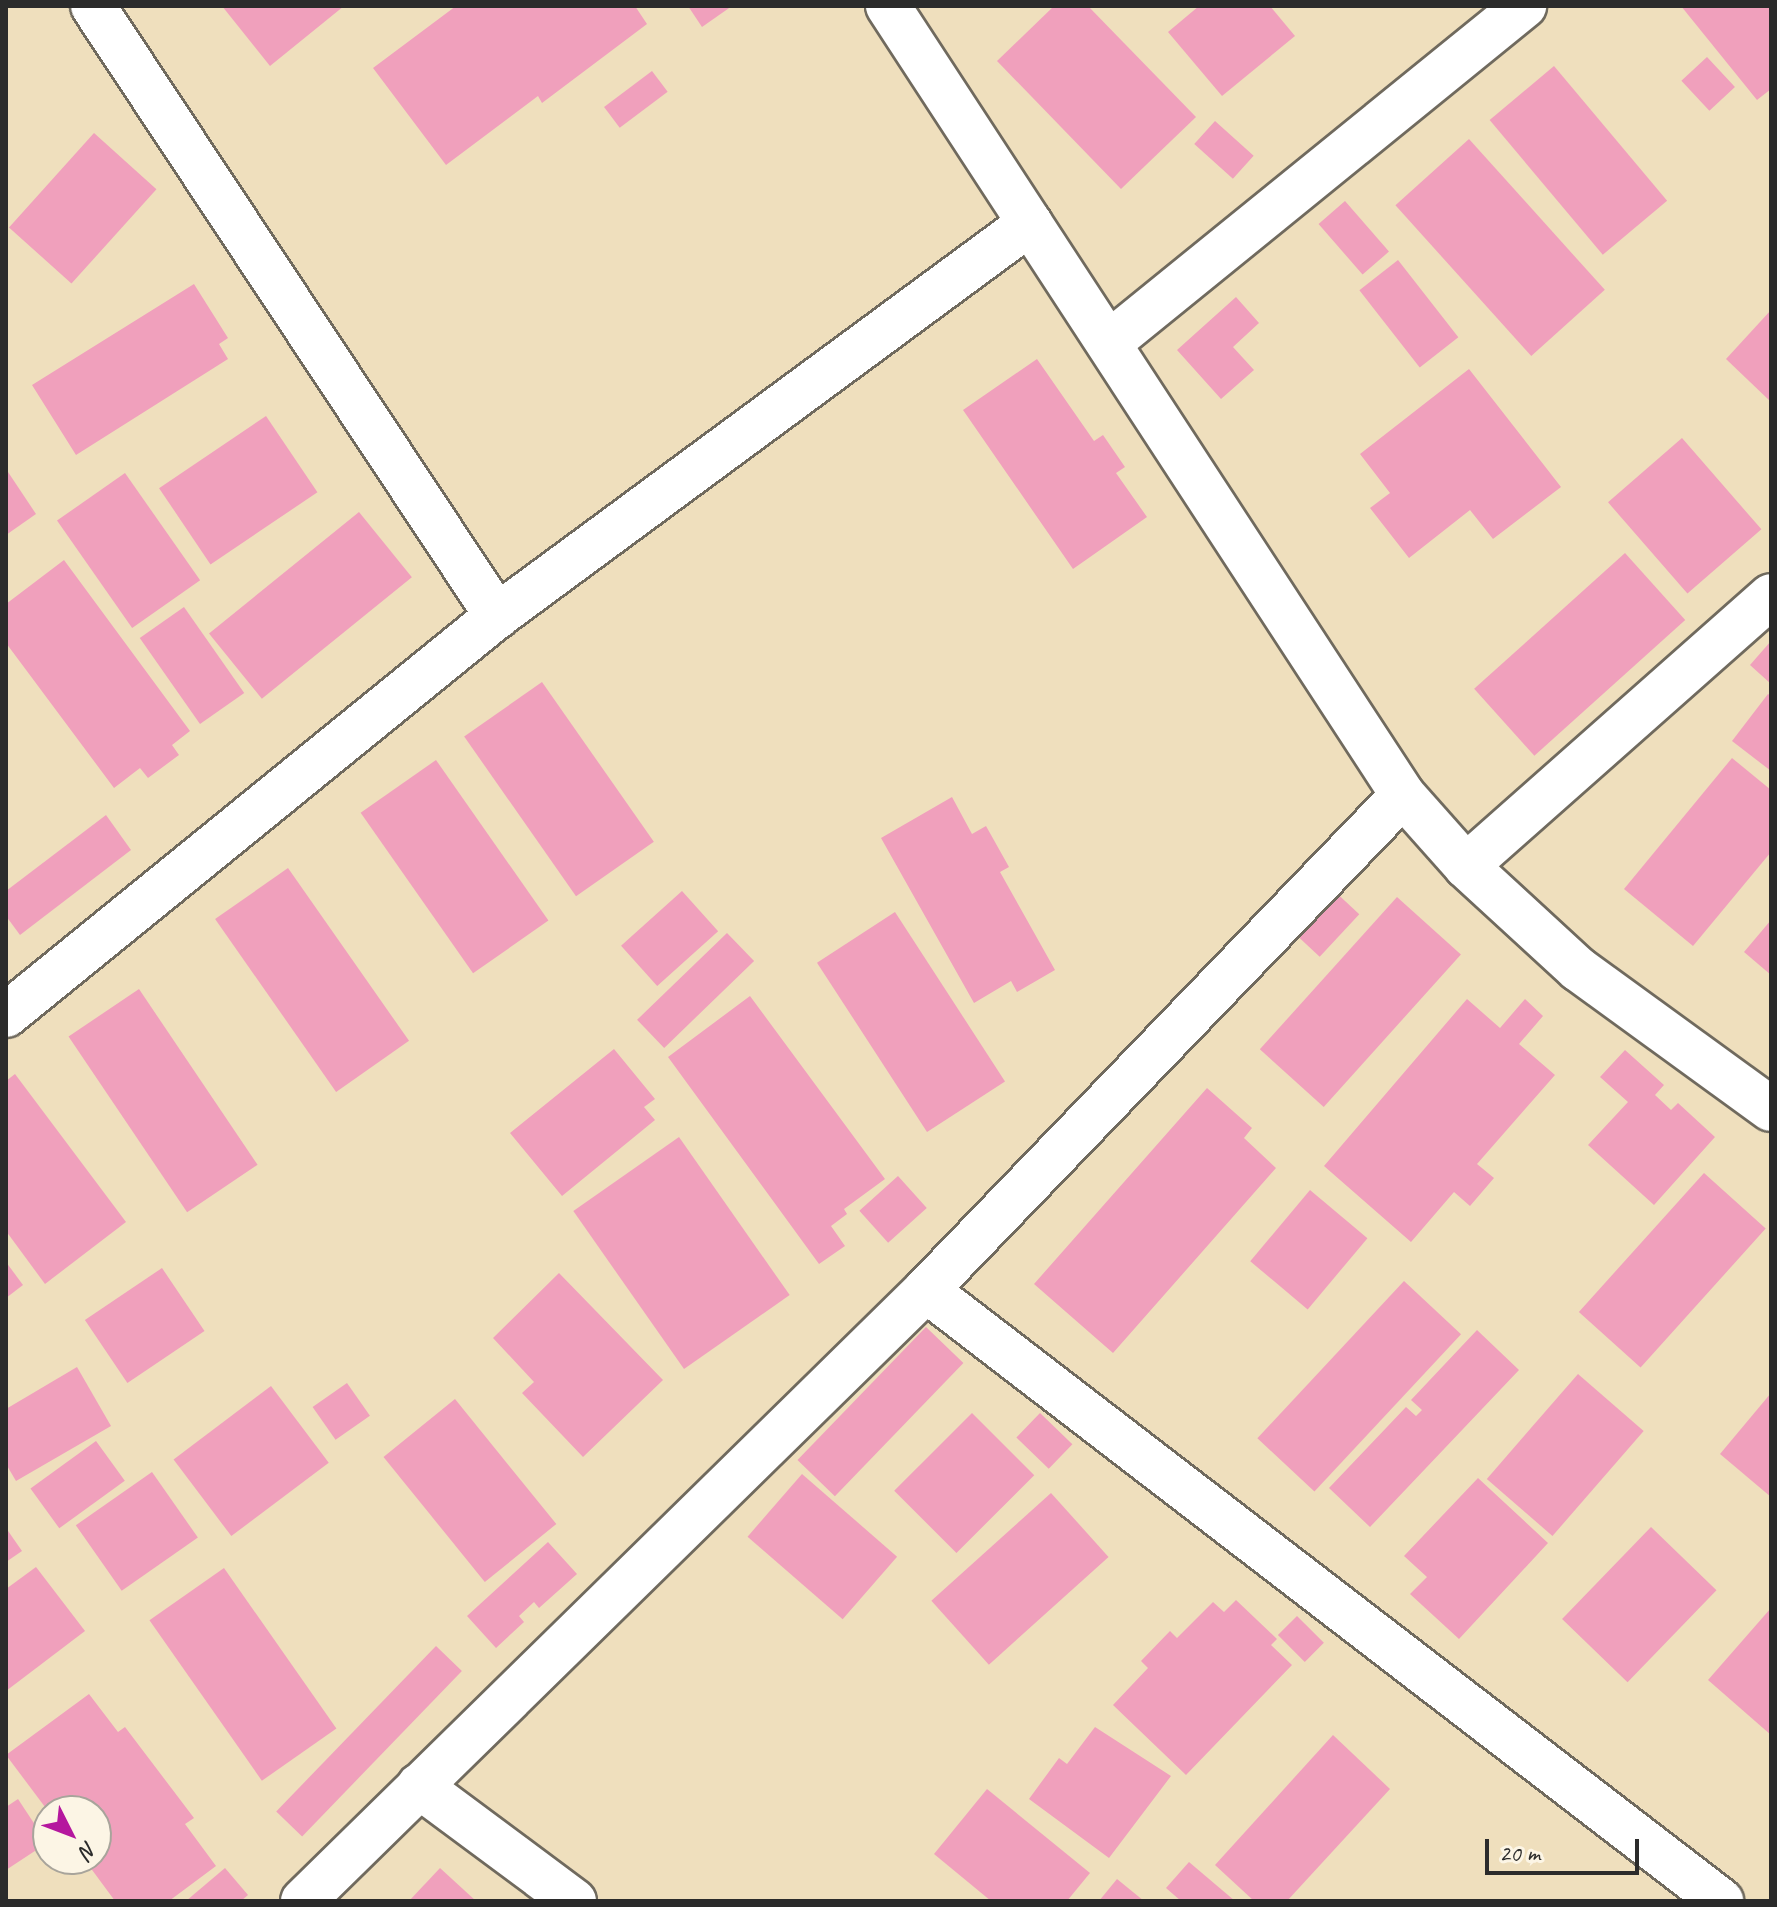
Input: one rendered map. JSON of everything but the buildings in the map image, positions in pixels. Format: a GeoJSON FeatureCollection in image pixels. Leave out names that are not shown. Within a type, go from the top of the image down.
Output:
{"type":"FeatureCollection","features":[{"type":"Feature","properties":{"kind":"street"},"geometry":{"type":"LineString","coordinates":[[93,6],[497,616]]}},
{"type":"Feature","properties":{"kind":"street"},"geometry":{"type":"LineString","coordinates":[[888,6],[1403,795],[1466,866],[1621,1004],[1771,1109]]}},
{"type":"Feature","properties":{"kind":"street"},"geometry":{"type":"LineString","coordinates":[[1109,343],[1524,6]]}},
{"type":"Feature","properties":{"kind":"street"},"geometry":{"type":"LineString","coordinates":[[6,1015],[497,616],[1030,223]]}},
{"type":"Feature","properties":{"kind":"street"},"geometry":{"type":"LineString","coordinates":[[1466,866],[1771,596]]}},
{"type":"Feature","properties":{"kind":"street"},"geometry":{"type":"LineString","coordinates":[[303,1901],[926,1290],[1403,795]]}},
{"type":"Feature","properties":{"kind":"street"},"geometry":{"type":"LineString","coordinates":[[926,1290],[1721,1901]]}},
{"type":"Feature","properties":{"kind":"street"},"geometry":{"type":"LineString","coordinates":[[419,1786],[574,1901]]}}]}
